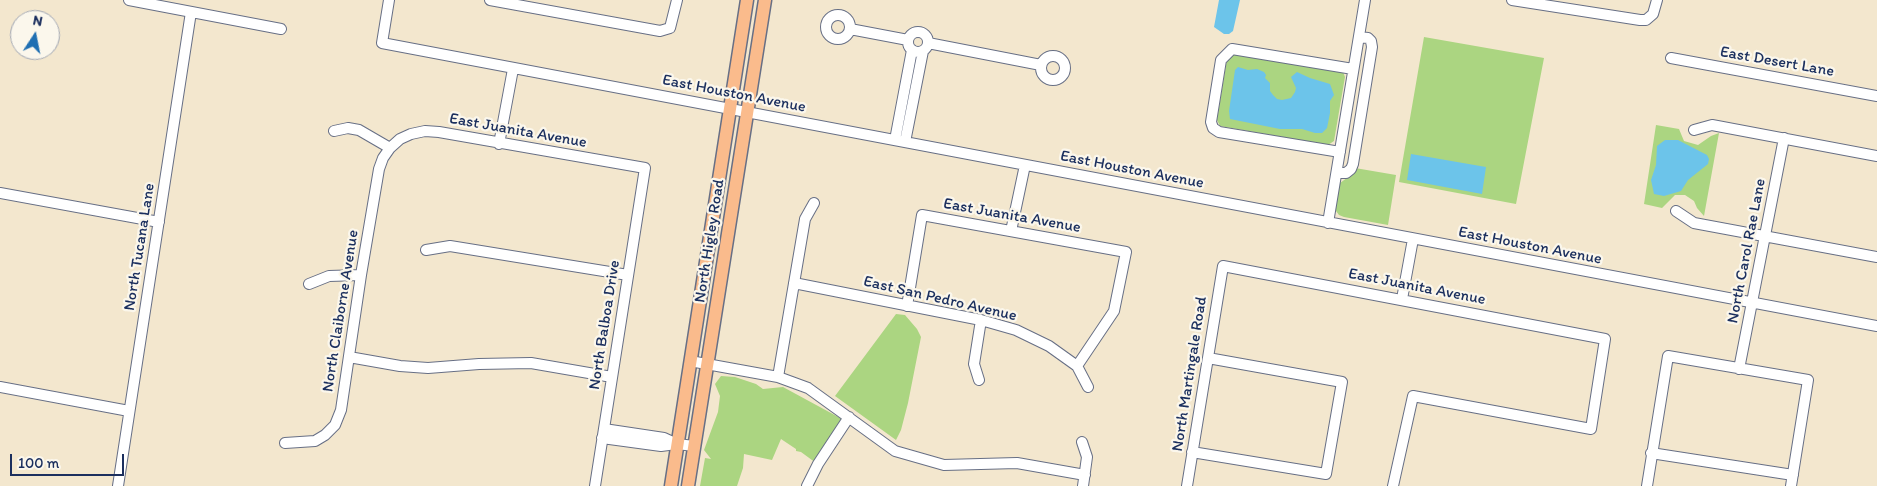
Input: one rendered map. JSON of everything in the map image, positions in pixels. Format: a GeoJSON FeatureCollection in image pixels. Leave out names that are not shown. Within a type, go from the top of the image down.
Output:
{"type":"FeatureCollection","features":[{"type":"Feature","properties":{"kind":"main road","name":"North Higley Road"},"geometry":{"type":"LineString","coordinates":[[671,486],[747,0]]}},
{"type":"Feature","properties":{"kind":"main road","name":"North Higley Road"},"geometry":{"type":"LineString","coordinates":[[688,486],[765,0]]}},
{"type":"Feature","properties":{"kind":"street"},"geometry":{"type":"LineString","coordinates":[[128,0],[281,29]]}},
{"type":"Feature","properties":{"kind":"street","name":"East Houston Avenue"},"geometry":{"type":"LineString","coordinates":[[389,0],[382,43],[1877,326]]}},
{"type":"Feature","properties":{"kind":"street"},"geometry":{"type":"LineString","coordinates":[[490,0],[660,31],[670,28],[677,0]]}},
{"type":"Feature","properties":{"kind":"street"},"geometry":{"type":"LineString","coordinates":[[1328,223],[1365,0]]}},
{"type":"Feature","properties":{"kind":"street"},"geometry":{"type":"LineString","coordinates":[[1512,0],[1640,20],[1646,20],[1653,14],[1657,0]]}},
{"type":"Feature","properties":{"kind":"street","name":"North Tucana Lane"},"geometry":{"type":"LineString","coordinates":[[118,486],[191,12]]}},
{"type":"Feature","properties":{"kind":"street"},"geometry":{"type":"LineString","coordinates":[[850,29],[910,45],[917,52],[926,47],[1040,65]]}},
{"type":"Feature","properties":{"kind":"street"},"geometry":{"type":"LineString","coordinates":[[920,32],[927,37],[926,47],[900,141],[911,34],[920,32]]}},
{"type":"Feature","properties":{"kind":"street"},"geometry":{"type":"LineString","coordinates":[[1337,173],[1346,174],[1353,164],[1372,47],[1371,41],[1368,38],[1359,37]]}},
{"type":"Feature","properties":{"kind":"street"},"geometry":{"type":"LineString","coordinates":[[1340,152],[1219,132],[1213,128],[1210,122],[1222,60],[1232,49],[1354,69]]}},
{"type":"Feature","properties":{"kind":"street","name":"East Desert Lane"},"geometry":{"type":"LineString","coordinates":[[1671,58],[1877,96]]}},
{"type":"Feature","properties":{"kind":"street"},"geometry":{"type":"LineString","coordinates":[[499,144],[513,69]]}},
{"type":"Feature","properties":{"kind":"street"},"geometry":{"type":"LineString","coordinates":[[1694,130],[1712,125],[1877,156]]}},
{"type":"Feature","properties":{"kind":"street"},"geometry":{"type":"LineString","coordinates":[[334,131],[348,128],[359,130],[390,148]]}},
{"type":"Feature","properties":{"kind":"street","name":"East Juanita Avenue"},"geometry":{"type":"LineString","coordinates":[[390,148],[400,139],[411,134],[425,131],[439,132],[645,168]]}},
{"type":"Feature","properties":{"kind":"street","name":"North Carol Rae Lane"},"geometry":{"type":"LineString","coordinates":[[1740,369],[1784,138]]}},
{"type":"Feature","properties":{"kind":"street","name":"North Claiborne Avenue"},"geometry":{"type":"LineString","coordinates":[[285,443],[314,441],[325,435],[335,425],[341,410],[379,169],[383,158],[390,148]]}},
{"type":"Feature","properties":{"kind":"street"},"geometry":{"type":"LineString","coordinates":[[1011,231],[1025,165]]}},
{"type":"Feature","properties":{"kind":"street","name":"North Balboa Drive"},"geometry":{"type":"LineString","coordinates":[[595,486],[645,168]]}},
{"type":"Feature","properties":{"kind":"street"},"geometry":{"type":"LineString","coordinates":[[0,193],[159,222]]}},
{"type":"Feature","properties":{"kind":"street"},"geometry":{"type":"LineString","coordinates":[[778,377],[804,220],[814,203]]}},
{"type":"Feature","properties":{"kind":"street"},"geometry":{"type":"LineString","coordinates":[[1676,211],[1694,223],[1877,257]]}},
{"type":"Feature","properties":{"kind":"street","name":"East Juanita Avenue"},"geometry":{"type":"LineString","coordinates":[[907,306],[922,215],[1126,252],[1114,311],[1077,366]]}},
{"type":"Feature","properties":{"kind":"street"},"geometry":{"type":"LineString","coordinates":[[1402,299],[1413,239]]}},
{"type":"Feature","properties":{"kind":"street"},"geometry":{"type":"LineString","coordinates":[[426,250],[450,246],[628,275]]}},
{"type":"Feature","properties":{"kind":"street","name":"East Juanita Avenue"},"geometry":{"type":"LineString","coordinates":[[1223,266],[1605,339],[1591,429],[1413,396],[1393,486]]}},
{"type":"Feature","properties":{"kind":"street","name":"North Martingale Road"},"geometry":{"type":"LineString","coordinates":[[1186,486],[1223,266]]}},
{"type":"Feature","properties":{"kind":"street"},"geometry":{"type":"LineString","coordinates":[[309,284],[329,276],[361,275]]}},
{"type":"Feature","properties":{"kind":"street","name":"East San Pedro Avenue"},"geometry":{"type":"LineString","coordinates":[[794,282],[981,320],[1016,330],[1049,346],[1077,366],[1088,387]]}},
{"type":"Feature","properties":{"kind":"street"},"geometry":{"type":"LineString","coordinates":[[978,380],[974,364],[981,320]]}},
{"type":"Feature","properties":{"kind":"street"},"geometry":{"type":"LineString","coordinates":[[1647,486],[1651,454],[1668,356],[1808,380],[1792,481],[1651,454]]}},
{"type":"Feature","properties":{"kind":"street"},"geometry":{"type":"LineString","coordinates":[[349,357],[400,366],[428,368],[530,363],[612,376]]}},
{"type":"Feature","properties":{"kind":"street"},"geometry":{"type":"LineString","coordinates":[[1192,452],[1326,474],[1342,382],[1208,358]]}},
{"type":"Feature","properties":{"kind":"street"},"geometry":{"type":"LineString","coordinates":[[690,361],[778,377],[808,388],[896,451],[944,466],[1017,463],[1085,475]]}},
{"type":"Feature","properties":{"kind":"street"},"geometry":{"type":"LineString","coordinates":[[0,387],[129,411]]}},
{"type":"Feature","properties":{"kind":"street"},"geometry":{"type":"LineString","coordinates":[[807,486],[818,464],[849,418]]}},
{"type":"Feature","properties":{"kind":"street"},"geometry":{"type":"LineString","coordinates":[[603,433],[661,446],[677,444],[694,446]]}},
{"type":"Feature","properties":{"kind":"street"},"geometry":{"type":"LineString","coordinates":[[1082,442],[1087,457],[1083,486]]}},
{"type":"Feature","properties":{"kind":"green space"},"geometry":{"type":"Polygon","coordinates":[[[1424,37],[1544,58],[1516,204],[1399,182],[1424,37]]]}},
{"type":"Feature","properties":{"kind":"green space"},"geometry":{"type":"Polygon","coordinates":[[[1235,53],[1343,72],[1345,77],[1334,141],[1328,145],[1220,126],[1217,120],[1227,59],[1235,53]]]}},
{"type":"Feature","properties":{"kind":"green space"},"geometry":{"type":"Polygon","coordinates":[[[1656,125],[1679,129],[1684,141],[1698,145],[1719,133],[1704,216],[1694,201],[1685,195],[1675,195],[1662,208],[1644,204],[1656,125]]]}},
{"type":"Feature","properties":{"kind":"green space"},"geometry":{"type":"Polygon","coordinates":[[[1355,168],[1396,175],[1388,225],[1344,217],[1336,211],[1335,207],[1340,183],[1351,175],[1355,168]]]}},
{"type":"Feature","properties":{"kind":"green space"},"geometry":{"type":"Polygon","coordinates":[[[896,314],[905,315],[921,337],[908,403],[901,430],[896,440],[835,396],[896,314]]]}},
{"type":"Feature","properties":{"kind":"green space"},"geometry":{"type":"Polygon","coordinates":[[[721,376],[735,377],[756,384],[763,389],[783,387],[842,419],[816,463],[781,439],[772,460],[744,454],[743,468],[737,486],[700,486],[705,458],[711,459],[704,450],[718,412],[720,396],[715,384],[721,376]]]}},
{"type":"Feature","properties":{"kind":"water"},"geometry":{"type":"Polygon","coordinates":[[[1219,0],[1240,0],[1233,31],[1229,34],[1224,34],[1214,27],[1219,0]]]}},
{"type":"Feature","properties":{"kind":"water"},"geometry":{"type":"Polygon","coordinates":[[[1238,67],[1248,70],[1257,69],[1264,72],[1265,78],[1270,83],[1270,91],[1277,99],[1282,100],[1291,98],[1295,92],[1296,88],[1291,77],[1297,72],[1330,84],[1334,95],[1330,101],[1327,128],[1322,133],[1315,133],[1302,129],[1280,129],[1230,119],[1229,111],[1235,70],[1238,67]]]}},
{"type":"Feature","properties":{"kind":"water"},"geometry":{"type":"Polygon","coordinates":[[[1665,140],[1678,140],[1707,155],[1709,159],[1708,164],[1688,180],[1681,191],[1664,196],[1654,194],[1651,180],[1656,165],[1657,146],[1665,140]]]}},
{"type":"Feature","properties":{"kind":"water"},"geometry":{"type":"Polygon","coordinates":[[[1411,154],[1486,167],[1482,194],[1407,180],[1411,154]]]}}]}
